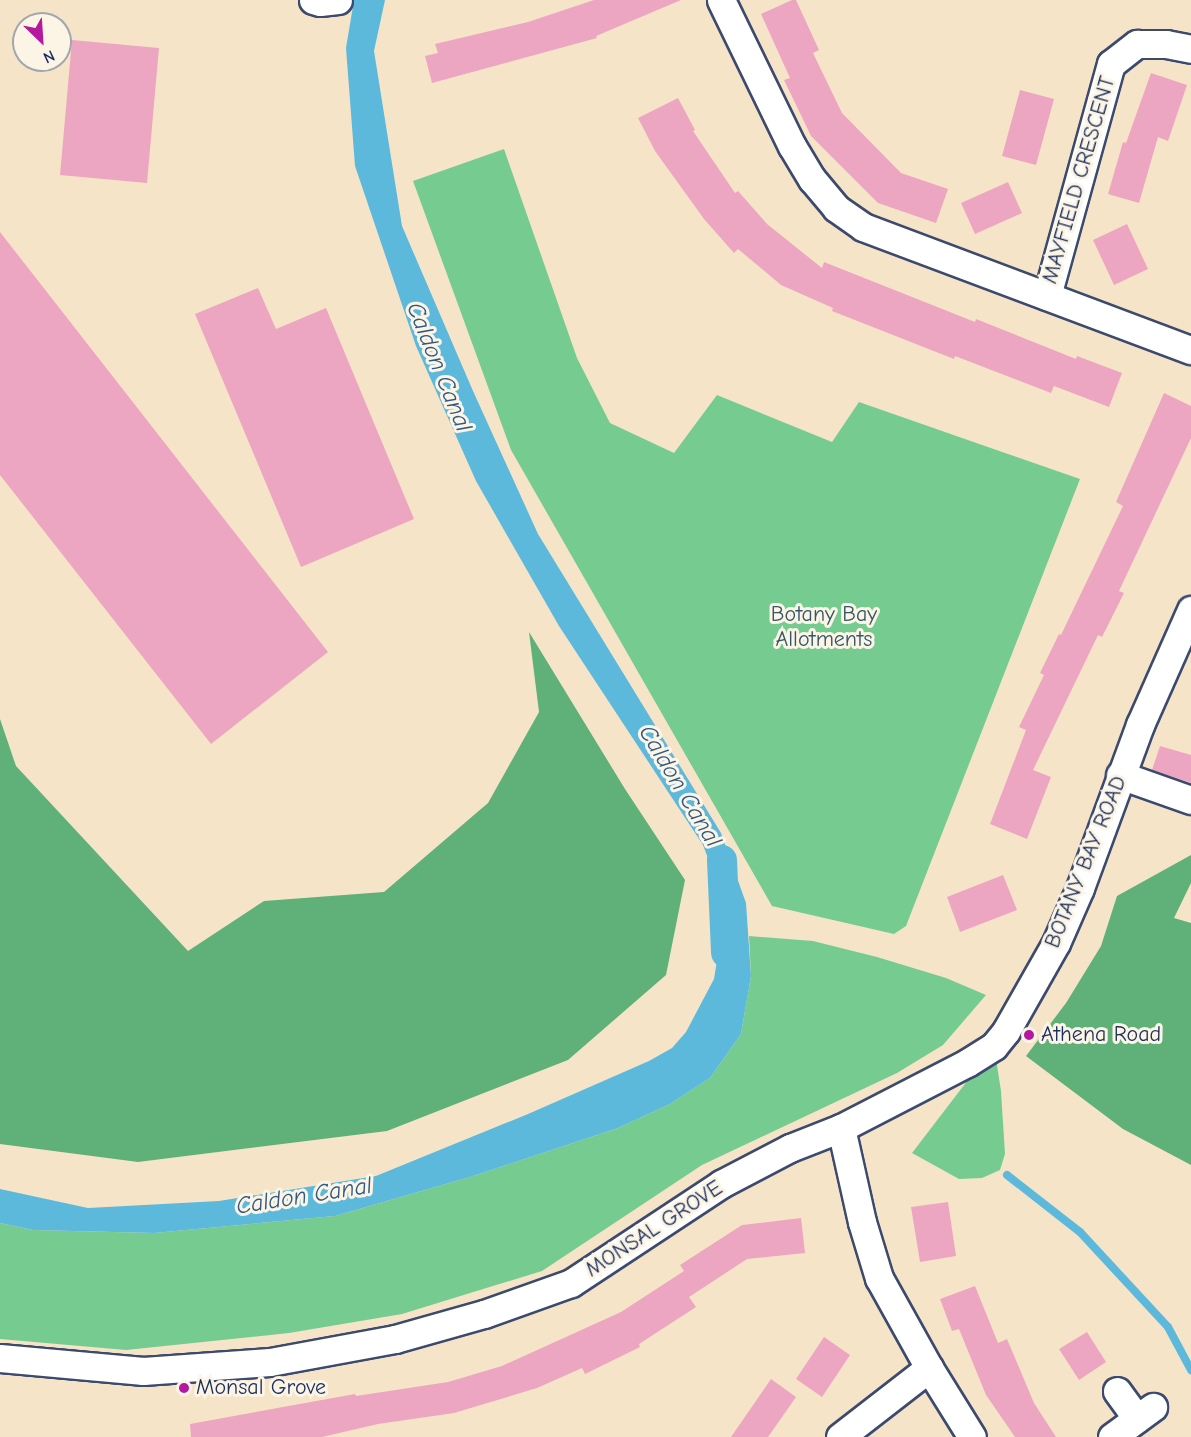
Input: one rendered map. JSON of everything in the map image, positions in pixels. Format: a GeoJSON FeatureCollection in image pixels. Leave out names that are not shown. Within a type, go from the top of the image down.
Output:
{"type":"FeatureCollection","features":[{"type":"Feature","properties":{"kind":"street"},"geometry":{"type":"LineString","coordinates":[[721,0],[792,146],[812,179],[836,208],[863,227],[1185,348]]}},
{"type":"Feature","properties":{"kind":"street","name":"MAYFIELD CRESCENT"},"geometry":{"type":"LineString","coordinates":[[1047,296],[1111,64],[1137,44],[1179,46]]}},
{"type":"Feature","properties":{"kind":"street","name":"BOTANY BAY ROAD"},"geometry":{"type":"LineString","coordinates":[[841,1128],[949,1074],[994,1046],[1020,1010],[1056,944],[1080,888],[1140,724],[1191,610]]}},
{"type":"Feature","properties":{"kind":"street"},"geometry":{"type":"LineString","coordinates":[[1120,775],[1191,800]]}},
{"type":"Feature","properties":{"kind":"street"},"geometry":{"type":"LineString","coordinates":[[841,1128],[862,1222],[879,1278],[929,1368],[972,1437]]}},
{"type":"Feature","properties":{"kind":"street","name":"MONSAL GROVE"},"geometry":{"type":"LineString","coordinates":[[0,1358],[143,1371],[270,1362],[395,1340],[484,1314],[571,1283],[721,1184],[790,1148],[841,1128]]}},
{"type":"Feature","properties":{"kind":"street"},"geometry":{"type":"LineString","coordinates":[[840,1437],[929,1368]]}},
{"type":"Feature","properties":{"kind":"street"},"geometry":{"type":"LineString","coordinates":[[1112,1437],[1145,1413],[1118,1391]]}},
{"type":"Feature","properties":{"kind":"green space","name":"Botany Bay Allotments"},"geometry":{"type":"Polygon","coordinates":[[[504,149],[577,358],[610,423],[674,453],[717,395],[832,442],[859,402],[1080,479],[906,926],[894,934],[772,906],[511,450],[413,181],[504,149]]]}},
{"type":"Feature","properties":{"kind":"green space"},"geometry":{"type":"Polygon","coordinates":[[[529,632],[625,789],[685,880],[666,975],[568,1060],[387,1131],[138,1162],[0,1144],[0,719],[16,766],[188,951],[264,901],[384,892],[488,803],[539,712],[529,632]]]}},
{"type":"Feature","properties":{"kind":"green space"},"geometry":{"type":"Polygon","coordinates":[[[1191,855],[1191,883],[1174,918],[1191,923],[1191,1165],[1123,1129],[1026,1056],[1066,1003],[1101,946],[1117,896],[1191,855]]]}},
{"type":"Feature","properties":{"kind":"green space"},"geometry":{"type":"Polygon","coordinates":[[[749,936],[813,941],[946,978],[986,995],[943,1045],[897,1073],[702,1165],[542,1271],[402,1314],[289,1333],[126,1350],[0,1339],[0,1223],[33,1230],[154,1233],[335,1216],[470,1177],[618,1128],[670,1104],[710,1078],[741,1034],[751,976],[749,936]]]}},
{"type":"Feature","properties":{"kind":"green space"},"geometry":{"type":"Polygon","coordinates":[[[994,1046],[1001,1091],[1005,1154],[1000,1170],[982,1178],[959,1179],[912,1153],[994,1046]]]}},
{"type":"Feature","properties":{"kind":"water"},"geometry":{"type":"Polygon","coordinates":[[[354,0],[385,0],[374,51],[402,226],[473,391],[538,534],[721,833],[746,903],[751,976],[741,1034],[710,1078],[670,1104],[618,1128],[470,1177],[335,1216],[154,1233],[33,1230],[0,1223],[0,1189],[88,1208],[219,1201],[376,1176],[528,1114],[649,1061],[672,1048],[686,1032],[714,979],[726,906],[703,845],[559,626],[476,481],[416,346],[355,166],[346,48],[354,0]]]}},
{"type":"Feature","properties":{"kind":"building"},"geometry":{"type":"Polygon","coordinates":[[[594,0],[681,0],[596,36],[597,38],[432,83],[425,56],[438,53],[435,44],[528,22],[594,0]]]}},
{"type":"Feature","properties":{"kind":"building"},"geometry":{"type":"Polygon","coordinates":[[[796,0],[819,50],[813,53],[842,113],[901,173],[948,189],[936,223],[878,203],[811,136],[784,80],[790,78],[761,14],[796,0]]]}},
{"type":"Feature","properties":{"kind":"building"},"geometry":{"type":"Polygon","coordinates":[[[72,40],[159,48],[147,183],[60,175],[69,72],[72,72],[72,40]]]}},
{"type":"Feature","properties":{"kind":"building"},"geometry":{"type":"Polygon","coordinates":[[[1151,73],[1187,85],[1168,141],[1158,137],[1139,203],[1108,194],[1123,142],[1126,143],[1151,73]]]}},
{"type":"Feature","properties":{"kind":"building"},"geometry":{"type":"Polygon","coordinates":[[[1020,90],[1054,99],[1036,165],[1002,156],[1020,90]]]}},
{"type":"Feature","properties":{"kind":"building"},"geometry":{"type":"Polygon","coordinates":[[[678,98],[695,130],[693,131],[735,193],[738,191],[767,224],[822,268],[824,262],[975,322],[976,319],[1076,359],[1077,356],[1122,373],[1109,407],[1054,386],[1051,393],[955,356],[954,359],[832,311],[833,308],[781,285],[738,249],[734,253],[704,219],[655,151],[638,118],[678,98]]]}},
{"type":"Feature","properties":{"kind":"building"},"geometry":{"type":"Polygon","coordinates":[[[1008,182],[1022,213],[975,234],[961,203],[1008,182]]]}},
{"type":"Feature","properties":{"kind":"building"},"geometry":{"type":"Polygon","coordinates":[[[1127,224],[1148,269],[1114,285],[1093,240],[1127,224]]]}},
{"type":"Feature","properties":{"kind":"building"},"geometry":{"type":"Polygon","coordinates":[[[0,232],[328,652],[211,744],[0,475],[0,232]]]}},
{"type":"Feature","properties":{"kind":"building"},"geometry":{"type":"Polygon","coordinates":[[[258,288],[276,329],[326,308],[414,519],[301,567],[195,314],[258,288]]]}},
{"type":"Feature","properties":{"kind":"building"},"geometry":{"type":"Polygon","coordinates":[[[1164,393],[1191,406],[1191,438],[1119,591],[1124,593],[1102,637],[1098,635],[1033,770],[1051,777],[1027,839],[990,824],[1026,730],[1019,727],[1044,675],[1040,673],[1059,634],[1061,635],[1123,506],[1116,502],[1164,393]]]}},
{"type":"Feature","properties":{"kind":"building"},"geometry":{"type":"Polygon","coordinates":[[[1160,746],[1191,755],[1191,783],[1152,770],[1160,746]]]}},
{"type":"Feature","properties":{"kind":"building"},"geometry":{"type":"Polygon","coordinates":[[[1003,875],[1017,910],[960,932],[947,897],[1003,875]]]}},
{"type":"Feature","properties":{"kind":"building"},"geometry":{"type":"Polygon","coordinates":[[[948,1202],[956,1256],[920,1262],[911,1207],[948,1202]]]}},
{"type":"Feature","properties":{"kind":"building"},"geometry":{"type":"Polygon","coordinates":[[[801,1218],[805,1253],[747,1259],[689,1297],[696,1307],[639,1344],[640,1347],[585,1374],[582,1368],[537,1388],[454,1413],[378,1424],[322,1437],[191,1437],[190,1424],[355,1394],[356,1396],[448,1382],[502,1366],[621,1312],[684,1271],[680,1265],[742,1225],[801,1218]]]}},
{"type":"Feature","properties":{"kind":"building"},"geometry":{"type":"Polygon","coordinates":[[[975,1286],[998,1343],[1007,1339],[1034,1403],[1056,1437],[1015,1437],[986,1395],[959,1329],[952,1331],[940,1299],[975,1286]]]}},
{"type":"Feature","properties":{"kind":"building"},"geometry":{"type":"Polygon","coordinates":[[[1087,1332],[1106,1362],[1079,1380],[1059,1349],[1087,1332]]]}},
{"type":"Feature","properties":{"kind":"building"},"geometry":{"type":"Polygon","coordinates":[[[824,1337],[850,1355],[822,1397],[796,1379],[824,1337]]]}},
{"type":"Feature","properties":{"kind":"building"},"geometry":{"type":"Polygon","coordinates":[[[771,1379],[796,1397],[768,1437],[731,1437],[771,1379]]]}},
{"type":"Feature","properties":{"kind":"waterway","name":"Caldon Canal"},"geometry":{"type":"LineString","coordinates":[[722,860],[726,953]]}},
{"type":"Feature","properties":{"kind":"waterway"},"geometry":{"type":"LineString","coordinates":[[1007,1175],[1080,1232],[1168,1327],[1191,1370]]}},
{"type":"Feature","properties":{"kind":"place","name":"Athena Road"},"geometry":{"type":"Point","coordinates":[1029,1035]}},
{"type":"Feature","properties":{"kind":"place","name":"Monsal Grove"},"geometry":{"type":"Point","coordinates":[184,1388]}}]}
